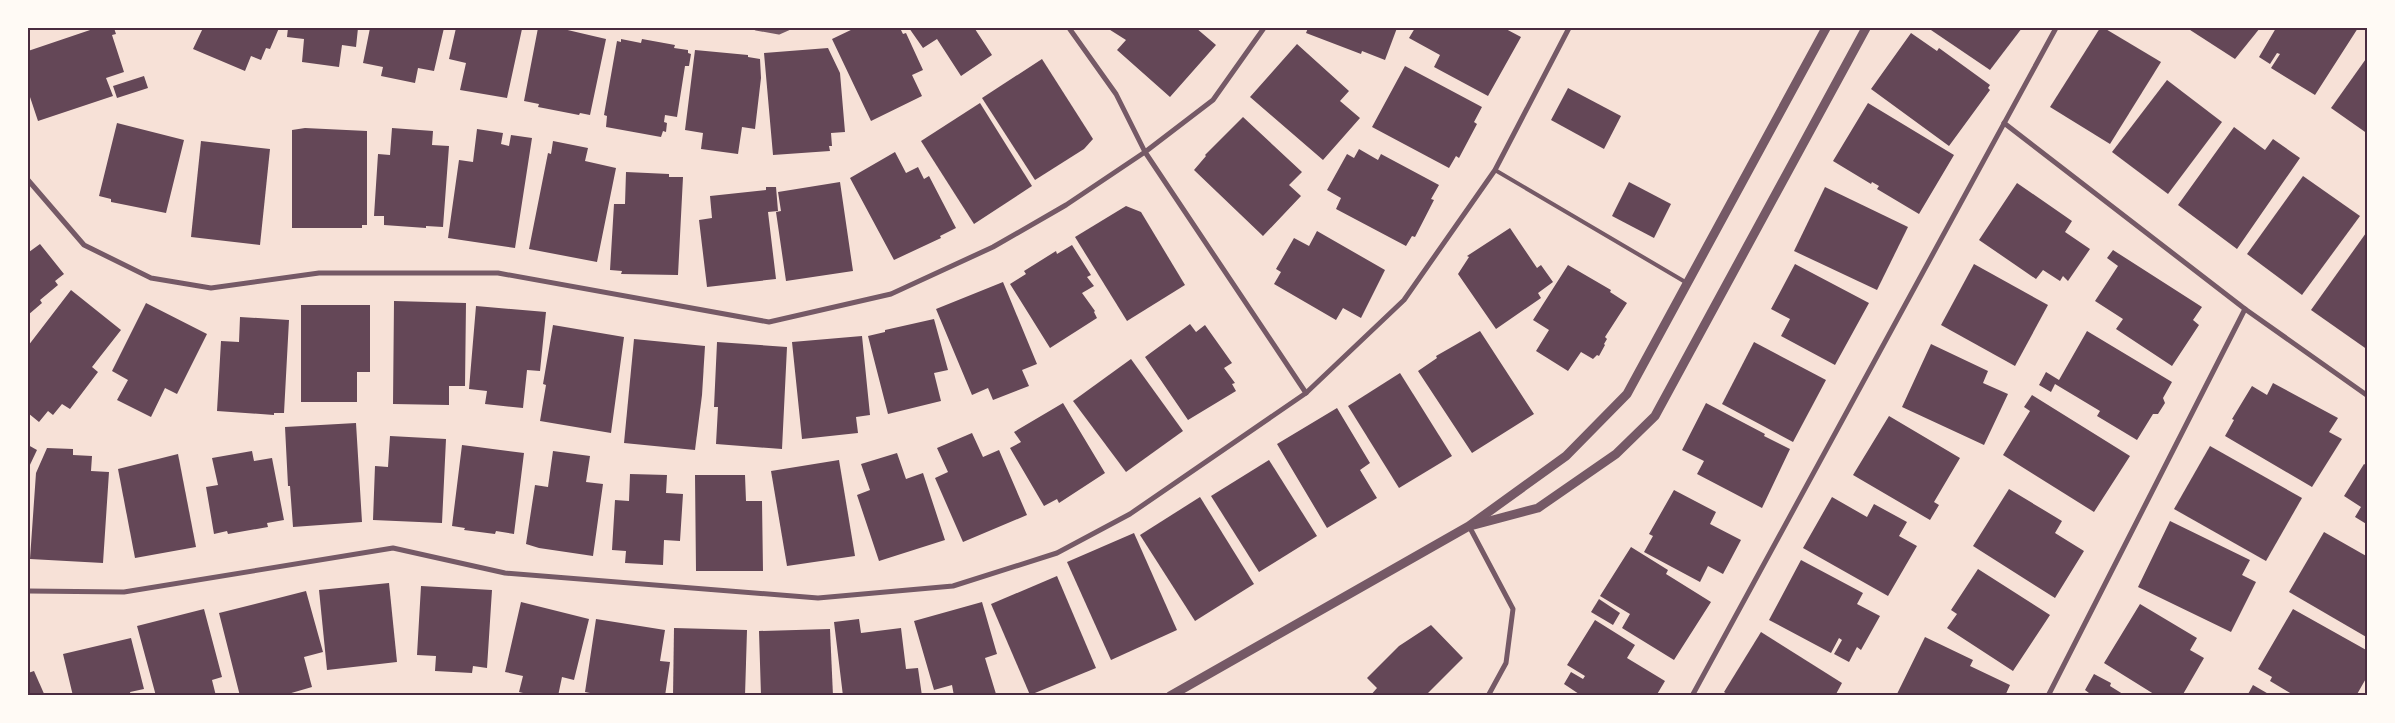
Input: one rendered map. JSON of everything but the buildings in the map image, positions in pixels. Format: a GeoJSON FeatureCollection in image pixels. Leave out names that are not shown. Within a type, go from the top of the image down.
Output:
{"type":"FeatureCollection","features":[{"type":"Feature","properties":{"kind":"street"},"geometry":{"type":"LineString","coordinates":[[756,28],[779,32],[788,28]]}},
{"type":"Feature","properties":{"kind":"street"},"geometry":{"type":"LineString","coordinates":[[1069,28],[1116,94],[1145,152],[1306,393]]}},
{"type":"Feature","properties":{"kind":"street"},"geometry":{"type":"LineString","coordinates":[[28,180],[84,245],[151,278],[211,288],[319,273],[498,273],[769,322],[892,294],[993,247],[1066,205],[1145,152],[1213,100],[1264,28]]}},
{"type":"Feature","properties":{"kind":"street"},"geometry":{"type":"LineString","coordinates":[[28,593],[124,592],[393,548],[505,574],[746,594],[818,598],[953,586],[1057,553],[1130,514],[1306,393],[1404,300],[1495,170],[1569,28]]}},
{"type":"Feature","properties":{"kind":"street"},"geometry":{"type":"LineString","coordinates":[[1170,696],[1469,526],[1566,456],[1627,394],[1826,28]]}},
{"type":"Feature","properties":{"kind":"street"},"geometry":{"type":"LineString","coordinates":[[1469,526],[1538,508],[1616,454],[1655,416],[1866,28]]}},
{"type":"Feature","properties":{"kind":"street"},"geometry":{"type":"LineString","coordinates":[[1692,696],[2056,28]]}},
{"type":"Feature","properties":{"kind":"street"},"geometry":{"type":"LineString","coordinates":[[2004,123],[2245,309],[2368,396]]}},
{"type":"Feature","properties":{"kind":"street"},"geometry":{"type":"LineString","coordinates":[[2048,696],[2245,309]]}},
{"type":"Feature","properties":{"kind":"street"},"geometry":{"type":"LineString","coordinates":[[1469,526],[1513,609],[1506,663],[1488,696]]}},
{"type":"Feature","properties":{"kind":"lane"},"geometry":{"type":"LineString","coordinates":[[1495,170],[1687,283]]}}]}
